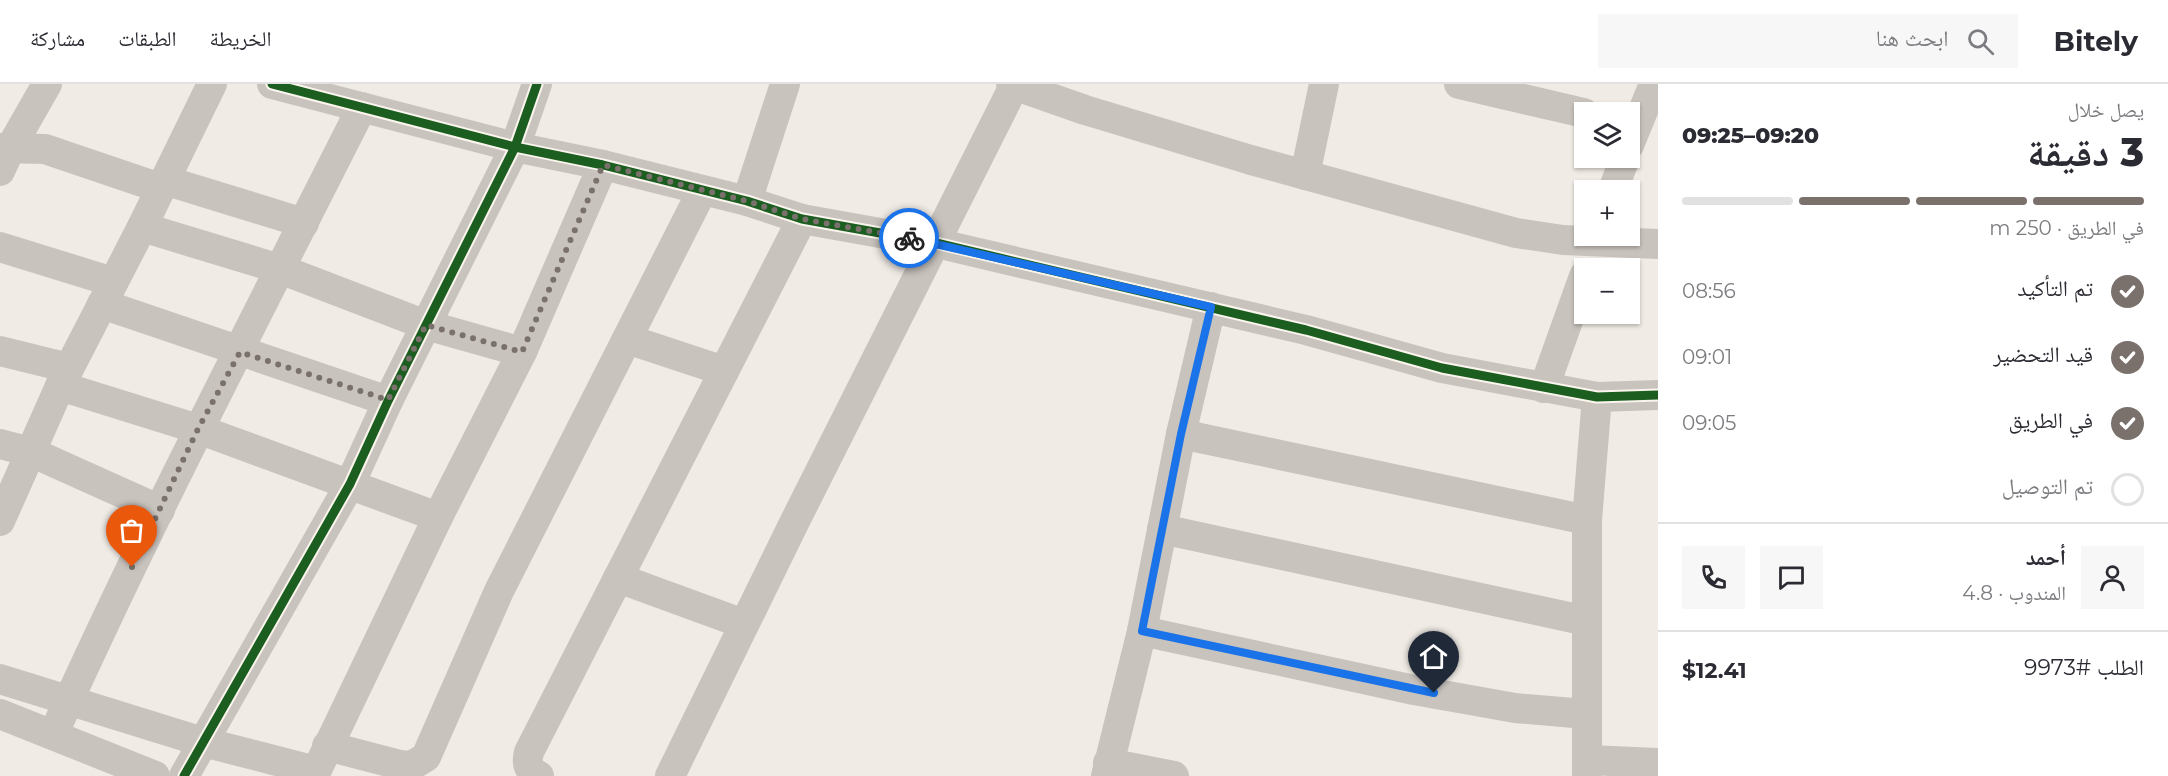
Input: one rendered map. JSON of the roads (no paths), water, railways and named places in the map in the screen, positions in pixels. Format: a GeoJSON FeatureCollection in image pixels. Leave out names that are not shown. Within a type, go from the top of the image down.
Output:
{"type":"FeatureCollection","features":[{"type":"Feature","properties":{"kind":"street"},"geometry":{"type":"LineString","coordinates":[[4,155],[47,84]]}},
{"type":"Feature","properties":{"kind":"street"},"geometry":{"type":"LineString","coordinates":[[0,521],[64,377],[142,227],[212,84]]}},
{"type":"Feature","properties":{"kind":"street"},"geometry":{"type":"LineString","coordinates":[[272,84],[515,147],[603,165],[747,201],[802,219],[936,243],[1211,307],[1306,330],[1442,368],[1597,397],[1658,395]]}},
{"type":"Feature","properties":{"kind":"street"},"geometry":{"type":"LineString","coordinates":[[184,776],[350,484],[388,400],[515,147],[537,84]]}},
{"type":"Feature","properties":{"kind":"street"},"geometry":{"type":"LineString","coordinates":[[747,201],[785,84]]}},
{"type":"Feature","properties":{"kind":"street"},"geometry":{"type":"LineString","coordinates":[[670,776],[1014,84],[1085,110],[1305,175],[1515,233],[1563,240],[1593,248],[1658,244]]}},
{"type":"Feature","properties":{"kind":"street"},"geometry":{"type":"LineString","coordinates":[[1305,175],[1324,84]]}},
{"type":"Feature","properties":{"kind":"street"},"geometry":{"type":"LineString","coordinates":[[1459,84],[1574,111]]}},
{"type":"Feature","properties":{"kind":"street"},"geometry":{"type":"LineString","coordinates":[[1640,121],[1654,84]]}},
{"type":"Feature","properties":{"kind":"street"},"geometry":{"type":"LineString","coordinates":[[53,735],[94,644],[198,429],[240,352],[363,107]]}},
{"type":"Feature","properties":{"kind":"street"},"geometry":{"type":"LineString","coordinates":[[4,155],[45,149],[304,223]]}},
{"type":"Feature","properties":{"kind":"street"},"geometry":{"type":"LineString","coordinates":[[319,764],[438,517],[522,352],[603,165]]}},
{"type":"Feature","properties":{"kind":"street"},"geometry":{"type":"LineString","coordinates":[[0,679],[203,742],[319,764],[411,766],[426,757],[499,591],[702,191]]}},
{"type":"Feature","properties":{"kind":"street"},"geometry":{"type":"LineString","coordinates":[[539,776],[529,768],[527,761],[529,752],[802,219]]}},
{"type":"Feature","properties":{"kind":"street"},"geometry":{"type":"LineString","coordinates":[[142,227],[280,269],[426,325],[522,352]]}},
{"type":"Feature","properties":{"kind":"street"},"geometry":{"type":"LineString","coordinates":[[0,247],[240,352],[388,400]]}},
{"type":"Feature","properties":{"kind":"street"},"geometry":{"type":"LineString","coordinates":[[1544,388],[1574,304]]}},
{"type":"Feature","properties":{"kind":"street"},"geometry":{"type":"LineString","coordinates":[[1174,776],[1107,769],[1142,631],[1181,434],[1211,307]]}},
{"type":"Feature","properties":{"kind":"street"},"geometry":{"type":"LineString","coordinates":[[627,339],[724,371]]}},
{"type":"Feature","properties":{"kind":"street"},"geometry":{"type":"LineString","coordinates":[[0,351],[198,429],[438,517]]}},
{"type":"Feature","properties":{"kind":"street"},"geometry":{"type":"LineString","coordinates":[[1597,397],[1587,520],[1588,768],[1658,763]]}},
{"type":"Feature","properties":{"kind":"street"},"geometry":{"type":"LineString","coordinates":[[1181,434],[1587,520]]}},
{"type":"Feature","properties":{"kind":"street"},"geometry":{"type":"LineString","coordinates":[[0,444],[31,452],[160,510]]}},
{"type":"Feature","properties":{"kind":"street"},"geometry":{"type":"LineString","coordinates":[[1162,529],[1587,621]]}},
{"type":"Feature","properties":{"kind":"street"},"geometry":{"type":"LineString","coordinates":[[618,578],[744,624]]}},
{"type":"Feature","properties":{"kind":"street"},"geometry":{"type":"LineString","coordinates":[[1142,631],[1414,690],[1515,708],[1586,714]]}},
{"type":"Feature","properties":{"kind":"street"},"geometry":{"type":"LineString","coordinates":[[0,714],[155,776]]}}]}
